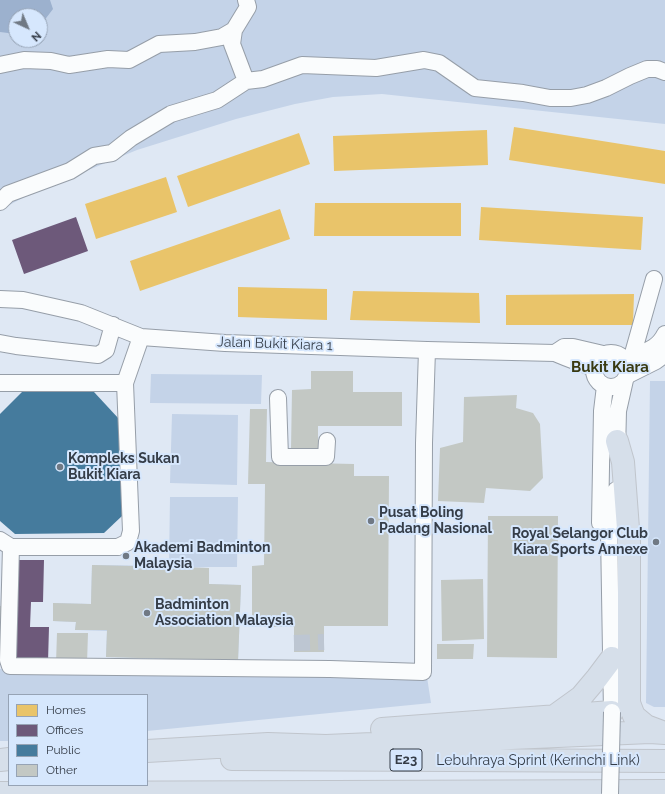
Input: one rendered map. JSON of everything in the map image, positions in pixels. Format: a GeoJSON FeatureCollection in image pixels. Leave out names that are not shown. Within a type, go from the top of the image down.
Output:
{"type":"FeatureCollection","features":[{"type":"Feature","properties":{"kind":"highway"},"geometry":{"type":"LineString","coordinates":[[617,441],[623,462],[629,542],[629,703],[634,716],[646,726],[664,733]]}},
{"type":"Feature","properties":{"kind":"highway"},"geometry":{"type":"LineString","coordinates":[[556,715],[581,697],[612,658]]}},
{"type":"Feature","properties":{"kind":"highway"},"geometry":{"type":"LineString","coordinates":[[268,744],[312,734],[612,712]]}},
{"type":"Feature","properties":{"kind":"highway"},"geometry":{"type":"LineString","coordinates":[[148,751],[268,744],[326,746],[642,732],[664,733]]}},
{"type":"Feature","properties":{"kind":"highway","name":"Lebuhraya Sprint (Kerinchi Link)"},"geometry":{"type":"LineString","coordinates":[[148,759],[665,761]]}},
{"type":"Feature","properties":{"kind":"highway","name":"E23"},"geometry":{"type":"LineString","coordinates":[[0,793],[138,794],[665,791]]}},
{"type":"Feature","properties":{"kind":"street"},"geometry":{"type":"LineString","coordinates":[[246,0],[248,7],[234,30],[232,44],[246,81]]}},
{"type":"Feature","properties":{"kind":"street"},"geometry":{"type":"LineString","coordinates":[[0,65],[24,60],[50,61],[69,65],[108,59],[129,60],[159,44],[195,42],[222,37],[234,30]]}},
{"type":"Feature","properties":{"kind":"street"},"geometry":{"type":"LineString","coordinates":[[0,202],[8,194],[70,171],[94,156],[112,153],[131,138],[171,114],[217,100],[246,81],[263,79],[302,65],[376,68],[424,60],[439,63],[475,88],[523,93],[550,98],[571,98],[606,88],[647,69],[657,69],[665,72]]}},
{"type":"Feature","properties":{"kind":"street"},"geometry":{"type":"LineString","coordinates":[[610,794],[612,658],[609,533],[616,521],[618,411],[628,368],[654,279]]}},
{"type":"Feature","properties":{"kind":"street","name":"Jalan Bukit Kiara 1"},"geometry":{"type":"LineString","coordinates":[[0,299],[23,300],[81,313],[141,337],[225,343],[555,353],[566,359],[574,360],[594,368]]}},
{"type":"Feature","properties":{"kind":"street"},"geometry":{"type":"LineString","coordinates":[[0,343],[98,355],[106,350],[113,325]]}},
{"type":"Feature","properties":{"kind":"street"},"geometry":{"type":"LineString","coordinates":[[628,368],[618,354],[608,353],[603,354],[594,368],[597,379],[605,386],[616,386],[628,368],[650,351],[665,334]]}},
{"type":"Feature","properties":{"kind":"street"},"geometry":{"type":"LineString","coordinates":[[141,337],[125,382],[131,531],[128,542],[118,547],[6,543],[8,660],[10,666],[330,669],[423,672],[424,450],[427,350]]}},
{"type":"Feature","properties":{"kind":"street","name":"Jalan Bukit Kiara 1"},"geometry":{"type":"LineString","coordinates":[[555,353],[564,347],[573,347],[603,354]]}},
{"type":"Feature","properties":{"kind":"street"},"geometry":{"type":"LineString","coordinates":[[628,368],[656,360],[665,354]]}},
{"type":"Feature","properties":{"kind":"street"},"geometry":{"type":"LineString","coordinates":[[0,383],[125,382]]}},
{"type":"Feature","properties":{"kind":"street"},"geometry":{"type":"LineString","coordinates":[[605,386],[602,412],[600,523],[609,533]]}},
{"type":"Feature","properties":{"kind":"street"},"geometry":{"type":"LineString","coordinates":[[278,398],[280,457],[326,458],[327,440]]}},
{"type":"Feature","properties":{"kind":"shaded area"},"geometry":{"type":"Polygon","coordinates":[[[0,0],[665,0],[665,124],[382,94],[333,97],[295,104],[236,119],[137,150],[30,194],[0,210],[0,0]]]}},
{"type":"Feature","properties":{"kind":"shaded area"},"geometry":{"type":"Polygon","coordinates":[[[0,0],[50,0],[53,9],[48,16],[48,8],[8,8],[8,33],[0,32],[0,0]]]}},
{"type":"Feature","properties":{"kind":"shaded area"},"geometry":{"type":"Polygon","coordinates":[[[151,374],[262,375],[261,404],[150,403],[151,374]]]}},
{"type":"Feature","properties":{"kind":"shaded area","name":"Royal Selangor Club Kiara Sports Annexe"},"geometry":{"type":"Polygon","coordinates":[[[650,381],[665,381],[665,707],[654,707],[646,703],[650,381]]]}},
{"type":"Feature","properties":{"kind":"shaded area"},"geometry":{"type":"Polygon","coordinates":[[[172,414],[238,415],[237,485],[170,483],[172,414]]]}},
{"type":"Feature","properties":{"kind":"shaded area","name":"Badminton Association Malaysia"},"geometry":{"type":"Polygon","coordinates":[[[170,497],[238,497],[237,567],[187,567],[209,568],[209,584],[241,585],[238,661],[106,657],[107,631],[75,630],[76,622],[53,621],[53,603],[91,604],[92,565],[169,566],[170,497]]]}},
{"type":"Feature","properties":{"kind":"shaded area"},"geometry":{"type":"Polygon","coordinates":[[[0,669],[427,677],[431,703],[148,731],[148,694],[8,694],[8,741],[0,741],[0,669]]]}},
{"type":"Feature","properties":{"kind":"building: Homes"},"geometry":{"type":"Polygon","coordinates":[[[514,127],[665,151],[665,184],[509,160],[514,127]]]}},
{"type":"Feature","properties":{"kind":"building: Homes"},"geometry":{"type":"Polygon","coordinates":[[[487,130],[488,165],[334,171],[333,136],[487,130]]]}},
{"type":"Feature","properties":{"kind":"building: Homes"},"geometry":{"type":"Polygon","coordinates":[[[299,133],[310,164],[188,207],[177,176],[299,133]]]}},
{"type":"Feature","properties":{"kind":"building: Homes"},"geometry":{"type":"Polygon","coordinates":[[[166,177],[177,212],[96,239],[85,204],[166,177]]]}},
{"type":"Feature","properties":{"kind":"building: Homes"},"geometry":{"type":"Polygon","coordinates":[[[315,203],[461,203],[461,236],[314,236],[315,203]]]}},
{"type":"Feature","properties":{"kind":"building: Homes"},"geometry":{"type":"Polygon","coordinates":[[[481,207],[643,217],[641,250],[479,240],[481,207]]]}},
{"type":"Feature","properties":{"kind":"building: Homes"},"geometry":{"type":"Polygon","coordinates":[[[280,209],[290,239],[140,291],[130,261],[280,209]]]}},
{"type":"Feature","properties":{"kind":"building: Homes"},"geometry":{"type":"Polygon","coordinates":[[[238,287],[327,289],[327,320],[238,317],[238,287]]]}},
{"type":"Feature","properties":{"kind":"building: Homes"},"geometry":{"type":"Polygon","coordinates":[[[353,291],[479,293],[480,323],[350,320],[353,291]]]}},
{"type":"Feature","properties":{"kind":"building: Homes"},"geometry":{"type":"Polygon","coordinates":[[[634,294],[633,325],[506,325],[506,295],[634,294]]]}},
{"type":"Feature","properties":{"kind":"building: Offices"},"geometry":{"type":"Polygon","coordinates":[[[76,217],[88,251],[24,274],[12,240],[76,217]]]}},
{"type":"Feature","properties":{"kind":"building: Offices"},"geometry":{"type":"Polygon","coordinates":[[[14,560],[44,560],[43,602],[31,602],[30,627],[49,627],[48,662],[12,662],[14,560]]]}},
{"type":"Feature","properties":{"kind":"building: Public","name":"Kompleks Sukan Bukit Kiara"},"geometry":{"type":"Polygon","coordinates":[[[22,392],[94,392],[119,419],[122,516],[104,533],[15,534],[0,521],[0,414],[22,392]]]}},
{"type":"Feature","properties":{"kind":"building: Other"},"geometry":{"type":"Polygon","coordinates":[[[311,371],[353,371],[353,392],[402,392],[402,426],[318,426],[318,449],[291,449],[292,390],[311,389],[311,371]]]}},
{"type":"Feature","properties":{"kind":"building: Other"},"geometry":{"type":"Polygon","coordinates":[[[517,395],[516,408],[533,413],[540,424],[543,478],[530,491],[486,488],[484,503],[438,501],[440,448],[463,442],[464,397],[517,395]]]}},
{"type":"Feature","properties":{"kind":"building: Other"},"geometry":{"type":"Polygon","coordinates":[[[250,409],[267,409],[266,462],[354,464],[354,476],[389,476],[388,626],[324,626],[324,652],[294,652],[294,627],[252,627],[252,566],[264,565],[265,484],[248,484],[250,409]]]}},
{"type":"Feature","properties":{"kind":"building: Other"},"geometry":{"type":"Polygon","coordinates":[[[488,516],[558,516],[557,658],[487,657],[488,516]]]}},
{"type":"Feature","properties":{"kind":"building: Other","name":"Badminton Association Malaysia"},"geometry":{"type":"Polygon","coordinates":[[[92,565],[209,568],[209,584],[241,585],[238,661],[106,657],[107,630],[75,630],[76,622],[53,621],[53,603],[91,604],[92,565]]]}},
{"type":"Feature","properties":{"kind":"building: Other"},"geometry":{"type":"Polygon","coordinates":[[[483,579],[484,639],[442,641],[441,580],[483,579]]]}},
{"type":"Feature","properties":{"kind":"building: Other"},"geometry":{"type":"Polygon","coordinates":[[[1,606],[2,642],[0,642],[1,606]]]}},
{"type":"Feature","properties":{"kind":"building: Other"},"geometry":{"type":"Polygon","coordinates":[[[57,633],[88,633],[87,663],[56,663],[57,633]]]}},
{"type":"Feature","properties":{"kind":"building: Other"},"geometry":{"type":"Polygon","coordinates":[[[437,644],[474,644],[473,659],[437,659],[437,644]]]}},
{"type":"Feature","properties":{"kind":"tunnel"},"geometry":{"type":"LineString","coordinates":[[294,643],[324,642]]}},
{"type":"Feature","properties":{"kind":"place","name":"Kompleks Sukan Bukit Kiara"},"geometry":{"type":"Point","coordinates":[60,467]}},
{"type":"Feature","properties":{"kind":"place","name":"Pusat Boling Padang Nasional"},"geometry":{"type":"Point","coordinates":[371,521]}},
{"type":"Feature","properties":{"kind":"place","name":"Royal Selangor Club Kiara Sports Annexe"},"geometry":{"type":"Point","coordinates":[656,542]}},
{"type":"Feature","properties":{"kind":"place","name":"Akademi Badminton Malaysia"},"geometry":{"type":"Point","coordinates":[126,556]}},
{"type":"Feature","properties":{"kind":"place","name":"Badminton Association Malaysia"},"geometry":{"type":"Point","coordinates":[147,613]}},
{"type":"Feature","properties":{"kind":"district","name":"Bukit Kiara"},"geometry":{"type":"Point","coordinates":[610,367]}}]}
